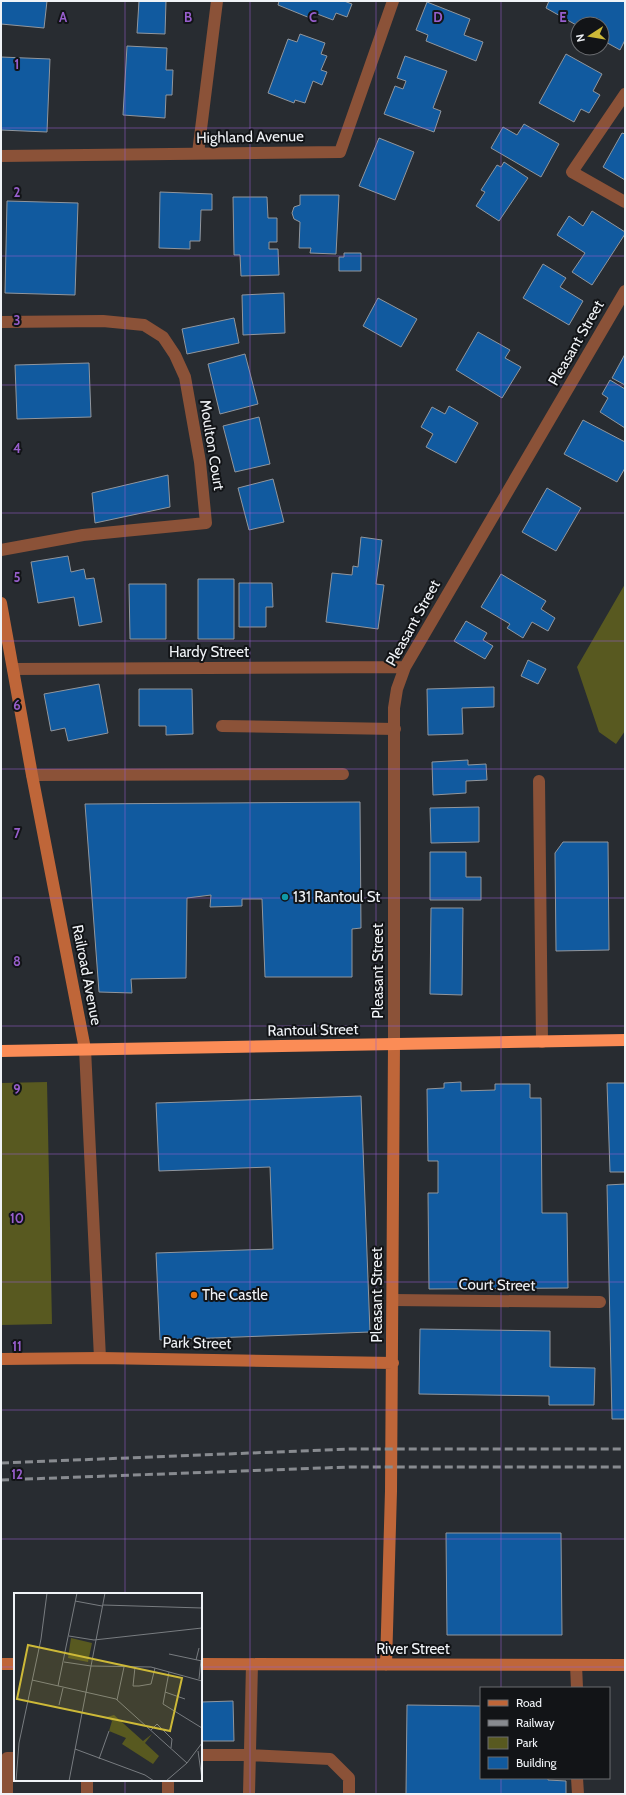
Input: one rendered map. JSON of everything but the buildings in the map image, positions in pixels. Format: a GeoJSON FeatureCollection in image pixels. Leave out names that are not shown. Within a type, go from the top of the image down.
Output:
{"type":"FeatureCollection","features":[{"type":"Feature","properties":{"kind":"highway","name":"Rantoul Street"},"geometry":{"type":"LineString","coordinates":[[1,1051],[625,1040]]}},
{"type":"Feature","properties":{"kind":"street"},"geometry":{"type":"LineString","coordinates":[[198,153],[217,1]]}},
{"type":"Feature","properties":{"kind":"street","name":"Highland Avenue"},"geometry":{"type":"LineString","coordinates":[[1,156],[340,152],[394,1]]}},
{"type":"Feature","properties":{"kind":"street"},"geometry":{"type":"LineString","coordinates":[[625,94],[572,172],[625,202]]}},
{"type":"Feature","properties":{"kind":"street","name":"Pleasant Street"},"geometry":{"type":"LineString","coordinates":[[386,1665],[393,1363],[395,729],[397,689],[405,667],[625,291]]}},
{"type":"Feature","properties":{"kind":"street","name":"Moulton Court"},"geometry":{"type":"LineString","coordinates":[[1,322],[103,321],[144,325],[163,337],[176,355],[185,377],[200,462],[206,523],[83,535],[1,550]]}},
{"type":"Feature","properties":{"kind":"street","name":"Railroad Avenue"},"geometry":{"type":"LineString","coordinates":[[1,603],[32,775],[85,1049],[100,1358]]}},
{"type":"Feature","properties":{"kind":"street","name":"Hardy Street"},"geometry":{"type":"LineString","coordinates":[[13,669],[405,667]]}},
{"type":"Feature","properties":{"kind":"street"},"geometry":{"type":"LineString","coordinates":[[222,726],[395,729]]}},
{"type":"Feature","properties":{"kind":"street"},"geometry":{"type":"LineString","coordinates":[[32,775],[343,774]]}},
{"type":"Feature","properties":{"kind":"street"},"geometry":{"type":"LineString","coordinates":[[539,781],[542,1042]]}},
{"type":"Feature","properties":{"kind":"street","name":"Court Street"},"geometry":{"type":"LineString","coordinates":[[393,1300],[600,1302]]}},
{"type":"Feature","properties":{"kind":"street","name":"Park Street"},"geometry":{"type":"LineString","coordinates":[[1,1359],[100,1358],[393,1363]]}},
{"type":"Feature","properties":{"kind":"street"},"geometry":{"type":"LineString","coordinates":[[1,1664],[14,1664]]}},
{"type":"Feature","properties":{"kind":"street","name":"River Street"},"geometry":{"type":"LineString","coordinates":[[202,1664],[625,1665]]}},
{"type":"Feature","properties":{"kind":"street"},"geometry":{"type":"LineString","coordinates":[[249,1794],[252,1664]]}},
{"type":"Feature","properties":{"kind":"street"},"geometry":{"type":"LineString","coordinates":[[576,1665],[577,1687]]}},
{"type":"Feature","properties":{"kind":"street"},"geometry":{"type":"LineString","coordinates":[[202,1755],[250,1755],[330,1759],[349,1778],[349,1794]]}},
{"type":"Feature","properties":{"kind":"street"},"geometry":{"type":"LineString","coordinates":[[7,1794],[11,1758]]}},
{"type":"Feature","properties":{"kind":"street"},"geometry":{"type":"LineString","coordinates":[[577,1779],[578,1794]]}},
{"type":"Feature","properties":{"kind":"street"},"geometry":{"type":"LineString","coordinates":[[87,1781],[87,1794]]}},
{"type":"Feature","properties":{"kind":"street"},"geometry":{"type":"LineString","coordinates":[[168,1781],[168,1794]]}},
{"type":"Feature","properties":{"kind":"green space"},"geometry":{"type":"Polygon","coordinates":[[[625,584],[625,731],[616,744],[599,732],[577,667],[625,584]]]}},
{"type":"Feature","properties":{"kind":"green space"},"geometry":{"type":"Polygon","coordinates":[[[47,1082],[52,1324],[1,1325],[1,1083],[47,1082]]]}},
{"type":"Feature","properties":{"kind":"railway"},"geometry":{"type":"LineString","coordinates":[[1,1463],[351,1449],[625,1449]]}},
{"type":"Feature","properties":{"kind":"railway"},"geometry":{"type":"LineString","coordinates":[[1,1480],[349,1467],[625,1467]]}},
{"type":"Feature","properties":{"kind":"place","name":"131 Rantoul St"},"geometry":{"type":"Point","coordinates":[285,897]}},
{"type":"Feature","properties":{"kind":"place","name":"The Castle"},"geometry":{"type":"Point","coordinates":[194,1295]}}]}
